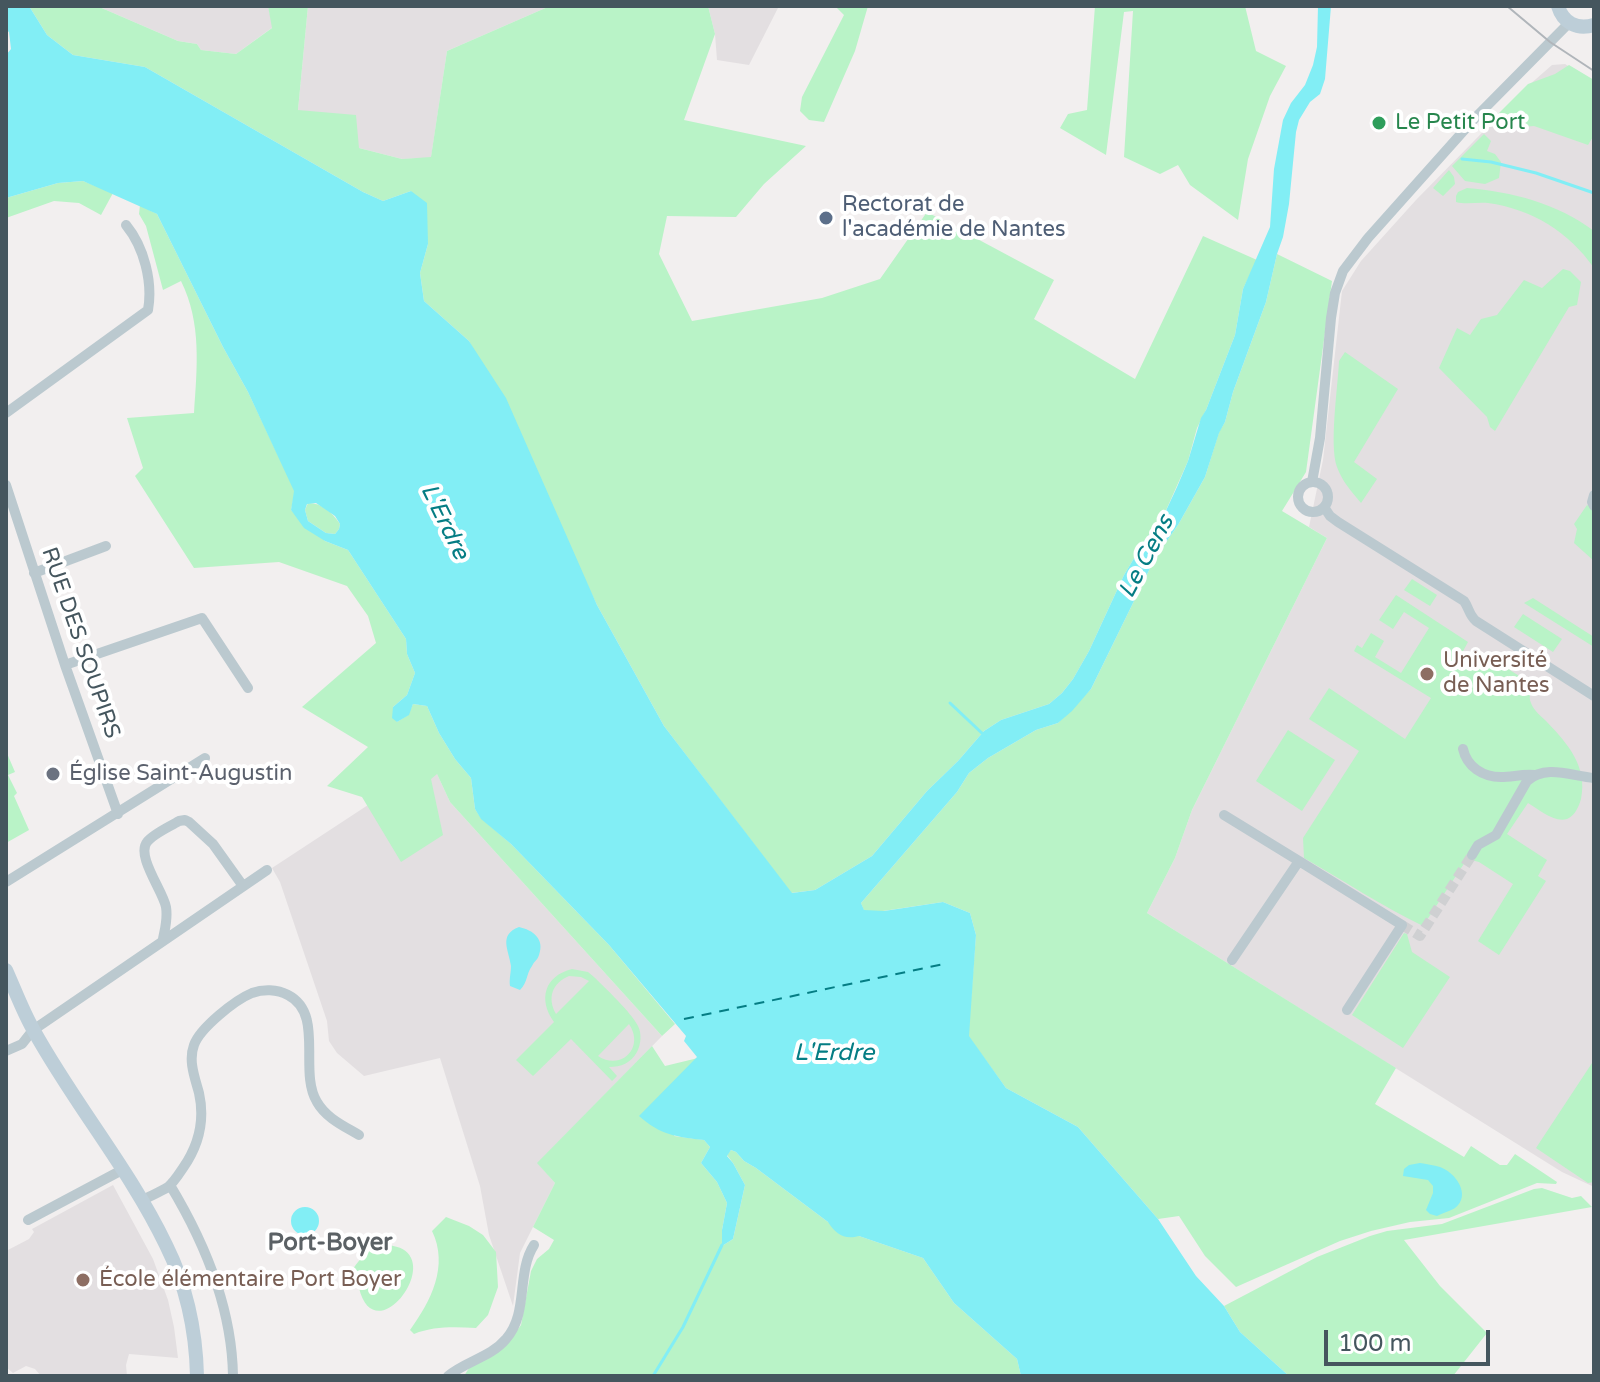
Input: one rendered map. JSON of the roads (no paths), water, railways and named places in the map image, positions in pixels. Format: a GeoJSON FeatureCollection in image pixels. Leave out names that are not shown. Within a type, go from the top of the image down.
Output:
{"type":"FeatureCollection","features":[{"type":"Feature","properties":{"kind":"street"},"geometry":{"type":"LineString","coordinates":[[1558,6],[1569,23],[1592,28]]}},
{"type":"Feature","properties":{"kind":"street"},"geometry":{"type":"LineString","coordinates":[[1312,482],[1320,438],[1331,318],[1343,271],[1368,238],[1476,117],[1569,23]]}},
{"type":"Feature","properties":{"kind":"street"},"geometry":{"type":"LineString","coordinates":[[6,413],[148,310],[151,295],[146,266],[134,235],[126,225]]}},
{"type":"Feature","properties":{"kind":"street"},"geometry":{"type":"LineString","coordinates":[[1304,484],[1322,484],[1328,497],[1324,507],[1311,512],[1299,504],[1299,490],[1304,484]]}},
{"type":"Feature","properties":{"kind":"street","name":"RUE DES SOUPIRS"},"geometry":{"type":"LineString","coordinates":[[6,485],[118,814]]}},
{"type":"Feature","properties":{"kind":"street"},"geometry":{"type":"LineString","coordinates":[[1594,495],[1594,506]]}},
{"type":"Feature","properties":{"kind":"street"},"geometry":{"type":"LineString","coordinates":[[1324,507],[1338,522],[1464,601],[1476,621],[1594,696]]}},
{"type":"Feature","properties":{"kind":"street"},"geometry":{"type":"LineString","coordinates":[[34,573],[106,546]]}},
{"type":"Feature","properties":{"kind":"street"},"geometry":{"type":"LineString","coordinates":[[65,665],[202,618],[248,688]]}},
{"type":"Feature","properties":{"kind":"street"},"geometry":{"type":"LineString","coordinates":[[1463,749],[1465,761],[1480,773],[1499,778],[1534,775]]}},
{"type":"Feature","properties":{"kind":"street"},"geometry":{"type":"LineString","coordinates":[[6,882],[205,758]]}},
{"type":"Feature","properties":{"kind":"street"},"geometry":{"type":"LineString","coordinates":[[1472,855],[1478,845],[1496,835],[1527,781],[1534,775],[1546,771],[1594,778]]}},
{"type":"Feature","properties":{"kind":"street"},"geometry":{"type":"LineString","coordinates":[[1224,815],[1402,925],[1347,1010]]}},
{"type":"Feature","properties":{"kind":"street"},"geometry":{"type":"LineString","coordinates":[[163,939],[167,919],[165,904],[145,859],[143,851],[147,841],[185,820],[213,844],[243,886]]}},
{"type":"Feature","properties":{"kind":"street"},"geometry":{"type":"LineString","coordinates":[[1232,960],[1299,861]]}},
{"type":"Feature","properties":{"kind":"street"},"geometry":{"type":"LineString","coordinates":[[6,1051],[22,1044],[33,1030],[267,870]]}},
{"type":"Feature","properties":{"kind":"street"},"geometry":{"type":"LineString","coordinates":[[6,970],[33,1030],[167,1246],[194,1334],[197,1376]]}},
{"type":"Feature","properties":{"kind":"street"},"geometry":{"type":"LineString","coordinates":[[141,1201],[170,1185],[192,1153],[202,1111],[193,1071],[192,1048],[203,1029],[252,993],[267,990],[282,992],[300,1005],[308,1020],[308,1052],[315,1100],[327,1116],[359,1135]]}},
{"type":"Feature","properties":{"kind":"street"},"geometry":{"type":"LineString","coordinates":[[28,1220],[122,1170]]}},
{"type":"Feature","properties":{"kind":"street"},"geometry":{"type":"LineString","coordinates":[[170,1185],[209,1258],[224,1310],[233,1376]]}},
{"type":"Feature","properties":{"kind":"street"},"geometry":{"type":"LineString","coordinates":[[448,1376],[508,1338],[518,1318],[528,1254],[534,1245]]}},
{"type":"Feature","properties":{"kind":"water","name":"L'Erdre"},"geometry":{"type":"Polygon","coordinates":[[[6,6],[29,6],[47,35],[73,55],[145,67],[363,192],[383,201],[411,191],[427,203],[428,244],[420,273],[424,301],[469,341],[506,398],[597,605],[664,726],[792,893],[815,890],[872,856],[927,791],[984,731],[1001,720],[1049,704],[1073,679],[1124,575],[1163,517],[1188,461],[1201,418],[1235,335],[1243,289],[1270,227],[1274,169],[1283,120],[1305,85],[1313,65],[1317,47],[1318,6],[1331,6],[1325,79],[1320,94],[1310,102],[1299,120],[1289,204],[1266,302],[1205,477],[1155,558],[1091,689],[1058,723],[1036,730],[969,773],[957,792],[861,903],[864,910],[884,911],[943,902],[970,913],[976,935],[969,1036],[1006,1088],[1078,1127],[1158,1219],[1196,1276],[1224,1306],[1240,1332],[1289,1376],[1021,1376],[1017,1359],[954,1303],[923,1258],[859,1236],[841,1235],[731,1150],[727,1156],[745,1185],[733,1239],[722,1246],[727,1203],[717,1182],[701,1163],[710,1147],[704,1140],[662,1131],[639,1116],[697,1057],[684,1041],[686,1036],[609,945],[511,844],[481,819],[475,809],[471,778],[439,733],[427,706],[413,704],[409,715],[397,722],[392,718],[393,707],[407,695],[415,673],[407,654],[406,639],[348,550],[304,528],[291,510],[294,491],[248,392],[157,214],[83,181],[58,183],[6,198],[6,55],[11,49],[6,30],[6,6]],[[316,503],[307,504],[305,510],[308,521],[326,533],[335,534],[339,529],[340,524],[335,516],[316,503]]]}},
{"type":"Feature","properties":{"kind":"water"},"geometry":{"type":"Polygon","coordinates":[[[519,927],[533,933],[540,944],[538,957],[520,990],[510,986],[511,966],[506,944],[509,934],[519,927]]]}},
{"type":"Feature","properties":{"kind":"water"},"geometry":{"type":"Polygon","coordinates":[[[1420,1163],[1446,1170],[1460,1184],[1462,1197],[1455,1208],[1437,1216],[1426,1210],[1433,1186],[1428,1180],[1403,1176],[1404,1169],[1409,1165],[1420,1163]]]}},
{"type":"Feature","properties":{"kind":"water"},"geometry":{"type":"Polygon","coordinates":[[[305,1207],[315,1211],[319,1221],[315,1231],[305,1235],[295,1231],[291,1221],[295,1211],[305,1207]]]}},
{"type":"Feature","properties":{"kind":"waterway"},"geometry":{"type":"LineString","coordinates":[[1462,159],[1491,162],[1536,173],[1594,193]]}},
{"type":"Feature","properties":{"kind":"waterway"},"geometry":{"type":"LineString","coordinates":[[950,703],[985,736]]}},
{"type":"Feature","properties":{"kind":"waterway"},"geometry":{"type":"LineString","coordinates":[[653,1376],[683,1327],[722,1245]]}},
{"type":"Feature","properties":{"kind":"tunnel"},"geometry":{"type":"LineString","coordinates":[[1402,925],[1420,936],[1472,855]]}},
{"type":"Feature","properties":{"kind":"tram line"},"geometry":{"type":"LineString","coordinates":[[1507,6],[1550,42],[1594,71]]}},
{"type":"Feature","properties":{"kind":"place","name":"Le Petit Port"},"geometry":{"type":"Point","coordinates":[1379,123]}},
{"type":"Feature","properties":{"kind":"place","name":"Rectorat de l'académie de Nantes"},"geometry":{"type":"Point","coordinates":[826,218]}},
{"type":"Feature","properties":{"kind":"place","name":"Université de Nantes"},"geometry":{"type":"Point","coordinates":[1427,674]}},
{"type":"Feature","properties":{"kind":"place","name":"Église Saint-Augustin"},"geometry":{"type":"Point","coordinates":[53,774]}},
{"type":"Feature","properties":{"kind":"place","name":"École élémentaire Port Boyer"},"geometry":{"type":"Point","coordinates":[83,1280]}},
{"type":"Feature","properties":{"kind":"district","name":"Port-Boyer"},"geometry":{"type":"Point","coordinates":[330,1244]}},
{"type":"Feature","properties":{"kind":"water label","name":"Le Cens"},"geometry":{"type":"Point","coordinates":[1147,557]}}]}
